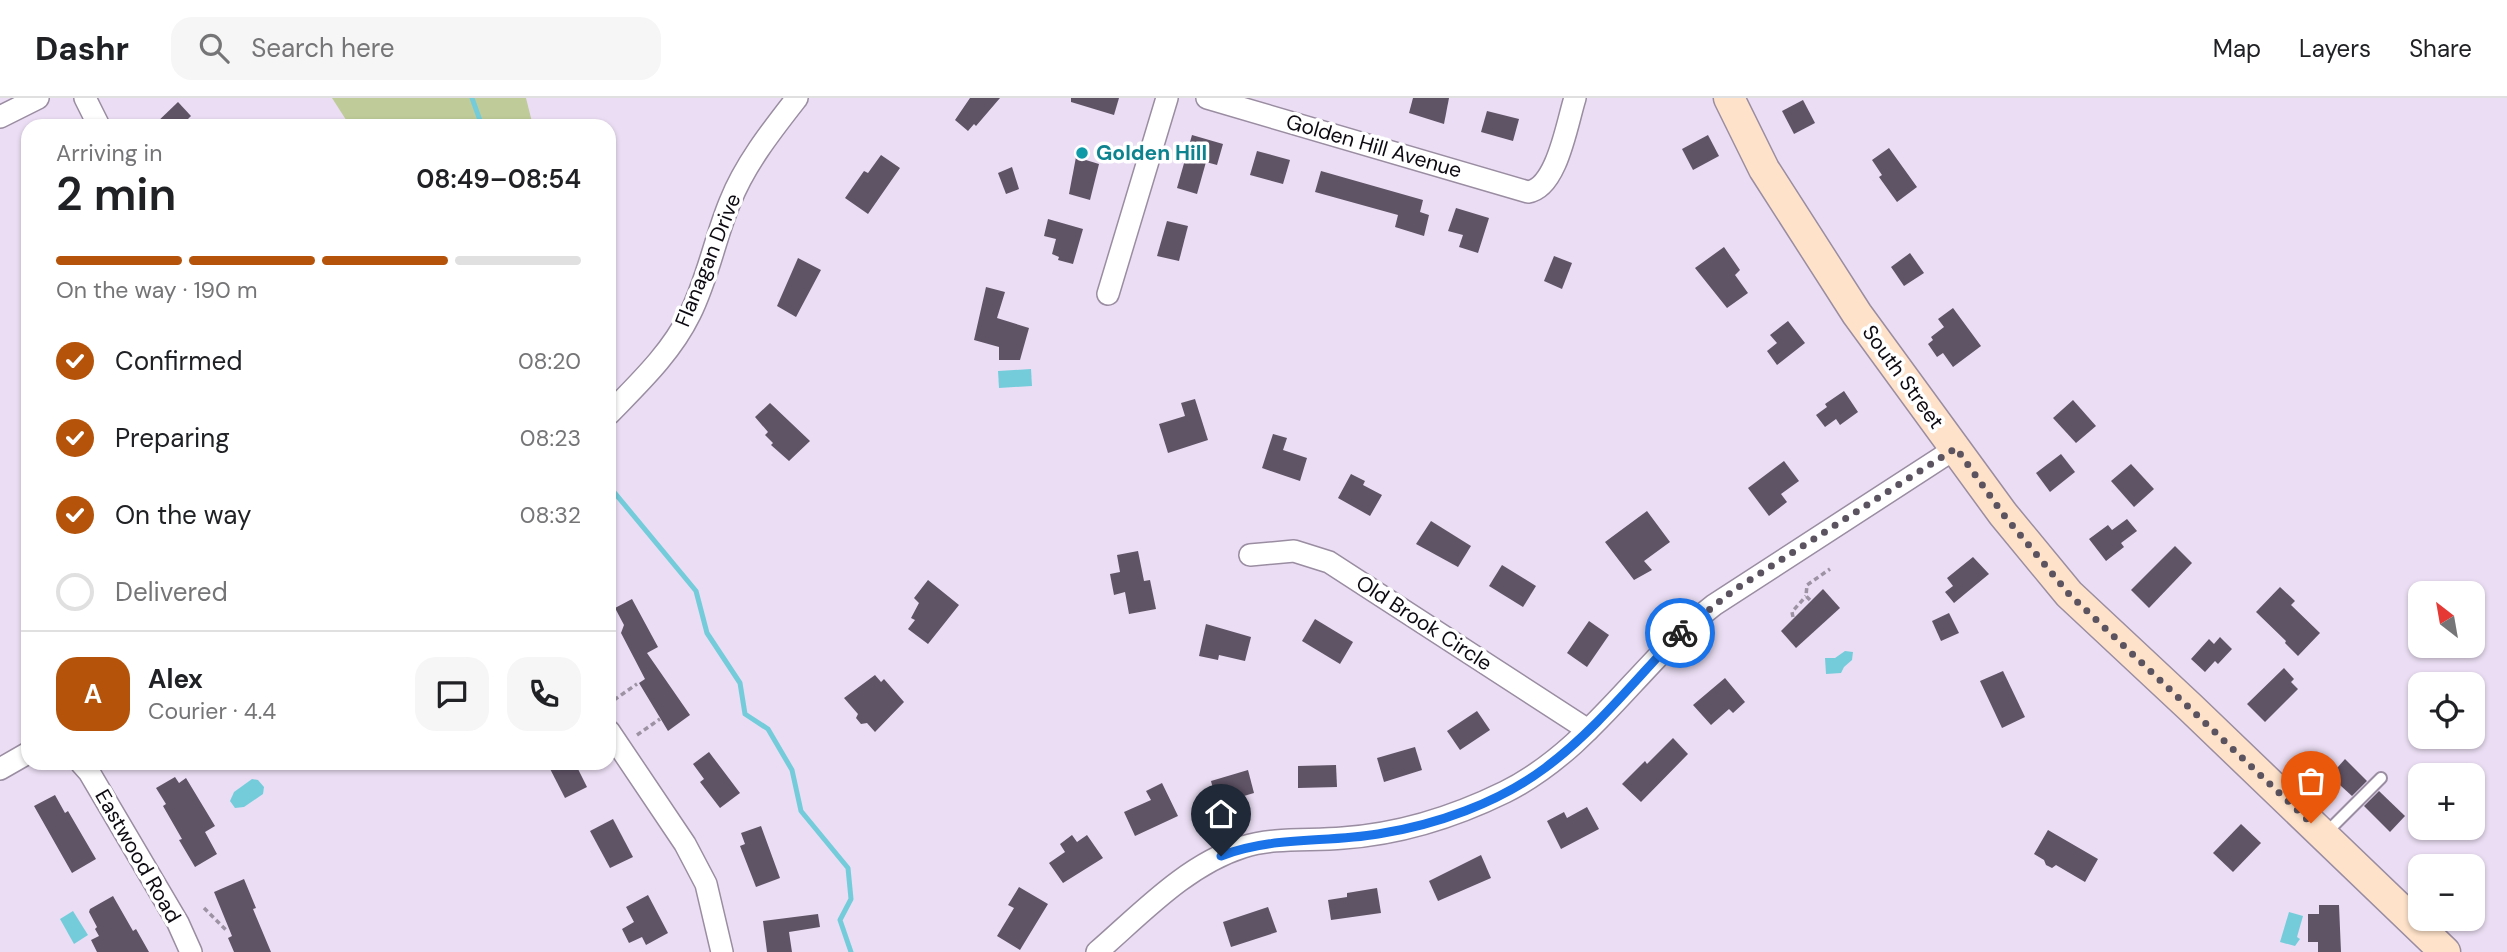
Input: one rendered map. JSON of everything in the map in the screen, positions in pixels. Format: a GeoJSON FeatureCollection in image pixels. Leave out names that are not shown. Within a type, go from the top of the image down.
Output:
{"type":"FeatureCollection","features":[{"type":"Feature","properties":{"kind":"street"},"geometry":{"type":"LineString","coordinates":[[0,117],[38,98]]}},
{"type":"Feature","properties":{"kind":"street"},"geometry":{"type":"LineString","coordinates":[[85,98],[96,119]]}},
{"type":"Feature","properties":{"kind":"street","name":"Flanagan Drive"},"geometry":{"type":"LineString","coordinates":[[616,407],[648,374],[684,325],[701,289],[731,198],[751,162],[797,98]]}},
{"type":"Feature","properties":{"kind":"street"},"geometry":{"type":"LineString","coordinates":[[1108,293],[1167,98]]}},
{"type":"Feature","properties":{"kind":"street","name":"Golden Hill Avenue"},"geometry":{"type":"LineString","coordinates":[[1207,98],[1523,191],[1540,189],[1552,173],[1575,98]]}},
{"type":"Feature","properties":{"kind":"street","name":"South Street"},"geometry":{"type":"LineString","coordinates":[[1729,98],[1764,169],[1857,314],[2003,514],[2069,594],[2443,951]]}},
{"type":"Feature","properties":{"kind":"street"},"geometry":{"type":"LineString","coordinates":[[1097,952],[1178,883],[1221,856],[1260,844],[1360,837],[1399,830],[1441,819],[1522,783],[1564,753],[1702,614],[1734,590],[1956,448]]}},
{"type":"Feature","properties":{"kind":"street","name":"Old Brook Circle"},"geometry":{"type":"LineString","coordinates":[[1250,555],[1294,551],[1329,562],[1588,730]]}},
{"type":"Feature","properties":{"kind":"street"},"geometry":{"type":"LineString","coordinates":[[616,741],[685,844],[706,884],[722,952]]}},
{"type":"Feature","properties":{"kind":"street"},"geometry":{"type":"LineString","coordinates":[[0,769],[21,757]]}},
{"type":"Feature","properties":{"kind":"street","name":"Eastwood Road"},"geometry":{"type":"LineString","coordinates":[[87,770],[178,923],[191,952]]}},
{"type":"Feature","properties":{"kind":"lane"},"geometry":{"type":"LineString","coordinates":[[2323,835],[2381,778]]}},
{"type":"Feature","properties":{"kind":"path"},"geometry":{"type":"LineString","coordinates":[[1793,617],[1790,612],[1808,598],[1811,581],[1830,569]]}},
{"type":"Feature","properties":{"kind":"path"},"geometry":{"type":"LineString","coordinates":[[616,700],[637,684]]}},
{"type":"Feature","properties":{"kind":"path"},"geometry":{"type":"LineString","coordinates":[[637,734],[660,719]]}},
{"type":"Feature","properties":{"kind":"path"},"geometry":{"type":"LineString","coordinates":[[204,908],[228,932]]}},
{"type":"Feature","properties":{"kind":"green space"},"geometry":{"type":"Polygon","coordinates":[[[332,98],[526,98],[531,119],[346,119],[332,98]]]}},
{"type":"Feature","properties":{"kind":"water"},"geometry":{"type":"Polygon","coordinates":[[[1031,369],[1032,386],[999,388],[998,371],[1031,369]]]}},
{"type":"Feature","properties":{"kind":"water"},"geometry":{"type":"Polygon","coordinates":[[[1845,651],[1853,652],[1852,660],[1841,673],[1826,674],[1825,658],[1835,658],[1845,651]]]}},
{"type":"Feature","properties":{"kind":"water"},"geometry":{"type":"Polygon","coordinates":[[[252,779],[258,780],[264,787],[263,794],[244,807],[235,808],[230,801],[234,792],[252,779]]]}},
{"type":"Feature","properties":{"kind":"water"},"geometry":{"type":"Polygon","coordinates":[[[73,911],[88,935],[74,944],[60,919],[73,911]]]}},
{"type":"Feature","properties":{"kind":"water"},"geometry":{"type":"Polygon","coordinates":[[[2289,912],[2303,916],[2297,937],[2300,939],[2295,946],[2280,942],[2289,912]]]}},
{"type":"Feature","properties":{"kind":"building"},"geometry":{"type":"Polygon","coordinates":[[[970,98],[1000,98],[976,126],[974,124],[968,131],[955,120],[970,98]]]}},
{"type":"Feature","properties":{"kind":"building"},"geometry":{"type":"Polygon","coordinates":[[[1071,98],[1119,98],[1114,115],[1071,102],[1071,98]]]}},
{"type":"Feature","properties":{"kind":"building"},"geometry":{"type":"Polygon","coordinates":[[[1413,98],[1449,98],[1444,124],[1409,113],[1413,98]]]}},
{"type":"Feature","properties":{"kind":"building"},"geometry":{"type":"Polygon","coordinates":[[[1803,100],[1815,123],[1794,134],[1782,111],[1803,100]]]}},
{"type":"Feature","properties":{"kind":"building"},"geometry":{"type":"Polygon","coordinates":[[[178,102],[191,116],[188,119],[160,119],[178,102]]]}},
{"type":"Feature","properties":{"kind":"building"},"geometry":{"type":"Polygon","coordinates":[[[1487,111],[1519,119],[1513,141],[1481,132],[1487,111]]]}},
{"type":"Feature","properties":{"kind":"building"},"geometry":{"type":"Polygon","coordinates":[[[1192,135],[1223,144],[1217,165],[1206,162],[1197,194],[1177,188],[1192,135]]]}},
{"type":"Feature","properties":{"kind":"building"},"geometry":{"type":"Polygon","coordinates":[[[1708,135],[1719,156],[1693,170],[1682,149],[1708,135]]]}},
{"type":"Feature","properties":{"kind":"building"},"geometry":{"type":"Polygon","coordinates":[[[1889,148],[1917,187],[1897,202],[1879,177],[1882,175],[1872,160],[1889,148]]]}},
{"type":"Feature","properties":{"kind":"building"},"geometry":{"type":"Polygon","coordinates":[[[1257,151],[1290,160],[1283,184],[1250,175],[1257,151]]]}},
{"type":"Feature","properties":{"kind":"building"},"geometry":{"type":"Polygon","coordinates":[[[881,155],[900,168],[868,214],[845,198],[864,171],[868,173],[881,155]]]}},
{"type":"Feature","properties":{"kind":"building"},"geometry":{"type":"Polygon","coordinates":[[[1076,157],[1099,164],[1090,200],[1069,194],[1076,157]]]}},
{"type":"Feature","properties":{"kind":"building"},"geometry":{"type":"Polygon","coordinates":[[[1012,167],[1019,189],[1006,194],[998,173],[1012,167]]]}},
{"type":"Feature","properties":{"kind":"building"},"geometry":{"type":"Polygon","coordinates":[[[1321,171],[1423,200],[1420,212],[1429,215],[1424,236],[1395,227],[1398,215],[1315,192],[1321,171]]]}},
{"type":"Feature","properties":{"kind":"building"},"geometry":{"type":"Polygon","coordinates":[[[1456,208],[1489,218],[1478,253],[1459,247],[1463,235],[1448,231],[1456,208]]]}},
{"type":"Feature","properties":{"kind":"building"},"geometry":{"type":"Polygon","coordinates":[[[1048,219],[1083,229],[1073,264],[1058,260],[1059,257],[1052,254],[1056,239],[1044,236],[1048,219]]]}},
{"type":"Feature","properties":{"kind":"building"},"geometry":{"type":"Polygon","coordinates":[[[1167,221],[1188,226],[1179,261],[1157,256],[1167,221]]]}},
{"type":"Feature","properties":{"kind":"building"},"geometry":{"type":"Polygon","coordinates":[[[1724,247],[1740,270],[1735,275],[1748,293],[1727,308],[1695,268],[1724,247]]]}},
{"type":"Feature","properties":{"kind":"building"},"geometry":{"type":"Polygon","coordinates":[[[1910,253],[1924,273],[1904,286],[1891,267],[1910,253]]]}},
{"type":"Feature","properties":{"kind":"building"},"geometry":{"type":"Polygon","coordinates":[[[1554,256],[1572,263],[1562,289],[1544,281],[1554,256]]]}},
{"type":"Feature","properties":{"kind":"building"},"geometry":{"type":"Polygon","coordinates":[[[798,258],[821,270],[796,317],[777,306],[798,258]]]}},
{"type":"Feature","properties":{"kind":"building"},"geometry":{"type":"Polygon","coordinates":[[[986,287],[1005,292],[997,318],[1029,328],[1020,360],[999,360],[999,347],[974,340],[986,287]]]}},
{"type":"Feature","properties":{"kind":"building"},"geometry":{"type":"Polygon","coordinates":[[[1953,308],[1981,346],[1953,367],[1943,353],[1937,357],[1928,344],[1933,340],[1931,337],[1944,327],[1938,319],[1953,308]]]}},
{"type":"Feature","properties":{"kind":"building"},"geometry":{"type":"Polygon","coordinates":[[[1788,321],[1805,343],[1777,365],[1767,351],[1777,343],[1770,335],[1788,321]]]}},
{"type":"Feature","properties":{"kind":"building"},"geometry":{"type":"Polygon","coordinates":[[[1844,391],[1858,412],[1840,425],[1836,419],[1825,427],[1816,415],[1827,407],[1825,404],[1844,391]]]}},
{"type":"Feature","properties":{"kind":"building"},"geometry":{"type":"Polygon","coordinates":[[[1195,399],[1208,440],[1168,453],[1159,424],[1185,416],[1181,403],[1195,399]]]}},
{"type":"Feature","properties":{"kind":"building"},"geometry":{"type":"Polygon","coordinates":[[[2073,400],[2096,426],[2076,443],[2053,418],[2073,400]]]}},
{"type":"Feature","properties":{"kind":"building"},"geometry":{"type":"Polygon","coordinates":[[[770,403],[810,441],[789,461],[771,445],[773,443],[765,435],[768,432],[755,417],[770,403]]]}},
{"type":"Feature","properties":{"kind":"building"},"geometry":{"type":"Polygon","coordinates":[[[1273,434],[1287,438],[1283,450],[1307,458],[1300,481],[1262,468],[1273,434]]]}},
{"type":"Feature","properties":{"kind":"building"},"geometry":{"type":"Polygon","coordinates":[[[2061,454],[2075,472],[2050,492],[2036,473],[2061,454]]]}},
{"type":"Feature","properties":{"kind":"building"},"geometry":{"type":"Polygon","coordinates":[[[1784,461],[1799,481],[1781,494],[1787,502],[1769,516],[1748,488],[1784,461]]]}},
{"type":"Feature","properties":{"kind":"building"},"geometry":{"type":"Polygon","coordinates":[[[2131,464],[2154,489],[2134,507],[2111,481],[2131,464]]]}},
{"type":"Feature","properties":{"kind":"building"},"geometry":{"type":"Polygon","coordinates":[[[1351,474],[1365,481],[1363,485],[1382,495],[1370,516],[1338,498],[1351,474]]]}},
{"type":"Feature","properties":{"kind":"building"},"geometry":{"type":"Polygon","coordinates":[[[1647,511],[1670,542],[1644,561],[1652,570],[1634,580],[1605,542],[1647,511]]]}},
{"type":"Feature","properties":{"kind":"building"},"geometry":{"type":"Polygon","coordinates":[[[2127,519],[2137,531],[2121,543],[2124,547],[2106,561],[2089,539],[2108,525],[2112,530],[2127,519]]]}},
{"type":"Feature","properties":{"kind":"building"},"geometry":{"type":"Polygon","coordinates":[[[1431,521],[1471,546],[1458,567],[1416,544],[1431,521]]]}},
{"type":"Feature","properties":{"kind":"building"},"geometry":{"type":"Polygon","coordinates":[[[2175,546],[2192,563],[2149,608],[2131,590],[2175,546]]]}},
{"type":"Feature","properties":{"kind":"building"},"geometry":{"type":"Polygon","coordinates":[[[1138,551],[1144,581],[1150,580],[1156,609],[1129,614],[1125,592],[1114,595],[1110,574],[1120,572],[1117,555],[1138,551]]]}},
{"type":"Feature","properties":{"kind":"building"},"geometry":{"type":"Polygon","coordinates":[[[1973,557],[1989,574],[1954,603],[1945,592],[1953,586],[1947,578],[1973,557]]]}},
{"type":"Feature","properties":{"kind":"building"},"geometry":{"type":"Polygon","coordinates":[[[1502,565],[1536,586],[1523,607],[1489,586],[1502,565]]]}},
{"type":"Feature","properties":{"kind":"building"},"geometry":{"type":"Polygon","coordinates":[[[928,580],[959,605],[928,644],[908,629],[915,620],[911,618],[919,603],[914,598],[928,580]]]}},
{"type":"Feature","properties":{"kind":"building"},"geometry":{"type":"Polygon","coordinates":[[[2280,587],[2295,601],[2291,605],[2320,633],[2298,656],[2256,612],[2280,587]]]}},
{"type":"Feature","properties":{"kind":"building"},"geometry":{"type":"Polygon","coordinates":[[[1823,589],[1840,608],[1796,648],[1781,631],[1823,589]]]}},
{"type":"Feature","properties":{"kind":"building"},"geometry":{"type":"Polygon","coordinates":[[[632,599],[658,647],[647,653],[690,715],[668,731],[639,683],[645,679],[621,633],[624,625],[616,607],[632,599]]]}},
{"type":"Feature","properties":{"kind":"building"},"geometry":{"type":"Polygon","coordinates":[[[1949,613],[1959,633],[1941,641],[1932,621],[1949,613]]]}},
{"type":"Feature","properties":{"kind":"building"},"geometry":{"type":"Polygon","coordinates":[[[1315,619],[1353,642],[1340,664],[1302,641],[1315,619]]]}},
{"type":"Feature","properties":{"kind":"building"},"geometry":{"type":"Polygon","coordinates":[[[1589,621],[1609,635],[1587,667],[1567,653],[1589,621]]]}},
{"type":"Feature","properties":{"kind":"building"},"geometry":{"type":"Polygon","coordinates":[[[1206,624],[1251,637],[1245,661],[1219,655],[1218,660],[1199,656],[1206,624]]]}},
{"type":"Feature","properties":{"kind":"building"},"geometry":{"type":"Polygon","coordinates":[[[2220,637],[2232,649],[2218,664],[2215,661],[2205,672],[2191,659],[2209,639],[2214,644],[2220,637]]]}},
{"type":"Feature","properties":{"kind":"building"},"geometry":{"type":"Polygon","coordinates":[[[2284,668],[2294,679],[2291,682],[2298,689],[2265,722],[2247,704],[2284,668]]]}},
{"type":"Feature","properties":{"kind":"building"},"geometry":{"type":"Polygon","coordinates":[[[2003,671],[2025,717],[2002,728],[1980,681],[2003,671]]]}},
{"type":"Feature","properties":{"kind":"building"},"geometry":{"type":"Polygon","coordinates":[[[875,675],[881,682],[884,679],[904,702],[875,732],[867,723],[861,724],[856,718],[858,714],[844,698],[875,675]]]}},
{"type":"Feature","properties":{"kind":"building"},"geometry":{"type":"Polygon","coordinates":[[[1725,678],[1745,702],[1733,713],[1729,709],[1711,725],[1693,705],[1725,678]]]}},
{"type":"Feature","properties":{"kind":"building"},"geometry":{"type":"Polygon","coordinates":[[[1477,711],[1490,730],[1460,750],[1447,731],[1477,711]]]}},
{"type":"Feature","properties":{"kind":"building"},"geometry":{"type":"Polygon","coordinates":[[[1673,738],[1688,754],[1641,802],[1622,784],[1673,738]]]}},
{"type":"Feature","properties":{"kind":"building"},"geometry":{"type":"Polygon","coordinates":[[[1415,747],[1422,770],[1384,782],[1377,758],[1415,747]]]}},
{"type":"Feature","properties":{"kind":"building"},"geometry":{"type":"Polygon","coordinates":[[[709,752],[740,793],[720,808],[700,782],[704,779],[693,764],[709,752]]]}},
{"type":"Feature","properties":{"kind":"building"},"geometry":{"type":"Polygon","coordinates":[[[2345,759],[2367,781],[2352,796],[2330,776],[2345,759]]]}},
{"type":"Feature","properties":{"kind":"building"},"geometry":{"type":"Polygon","coordinates":[[[1336,765],[1337,787],[1298,788],[1298,766],[1336,765]]]}},
{"type":"Feature","properties":{"kind":"building"},"geometry":{"type":"Polygon","coordinates":[[[551,770],[578,770],[587,787],[565,798],[551,770]]]}},
{"type":"Feature","properties":{"kind":"building"},"geometry":{"type":"Polygon","coordinates":[[[1248,770],[1254,793],[1217,804],[1211,781],[1248,770]]]}},
{"type":"Feature","properties":{"kind":"building"},"geometry":{"type":"Polygon","coordinates":[[[175,777],[179,783],[186,778],[215,826],[205,832],[217,854],[195,867],[179,840],[182,839],[156,788],[175,777]]]}},
{"type":"Feature","properties":{"kind":"building"},"geometry":{"type":"Polygon","coordinates":[[[1162,783],[1178,816],[1135,836],[1124,812],[1151,800],[1146,791],[1162,783]]]}},
{"type":"Feature","properties":{"kind":"building"},"geometry":{"type":"Polygon","coordinates":[[[2379,791],[2405,816],[2390,832],[2364,806],[2379,791]]]}},
{"type":"Feature","properties":{"kind":"building"},"geometry":{"type":"Polygon","coordinates":[[[55,795],[65,813],[68,811],[96,859],[72,873],[34,806],[55,795]]]}},
{"type":"Feature","properties":{"kind":"building"},"geometry":{"type":"Polygon","coordinates":[[[1587,807],[1599,829],[1561,849],[1547,821],[1564,812],[1567,818],[1587,807]]]}},
{"type":"Feature","properties":{"kind":"building"},"geometry":{"type":"Polygon","coordinates":[[[613,819],[633,857],[610,868],[590,831],[613,819]]]}},
{"type":"Feature","properties":{"kind":"building"},"geometry":{"type":"Polygon","coordinates":[[[2241,824],[2261,843],[2233,872],[2213,853],[2241,824]]]}},
{"type":"Feature","properties":{"kind":"building"},"geometry":{"type":"Polygon","coordinates":[[[761,826],[780,878],[756,887],[740,846],[745,844],[741,833],[761,826]]]}},
{"type":"Feature","properties":{"kind":"building"},"geometry":{"type":"Polygon","coordinates":[[[2048,830],[2098,859],[2085,882],[2056,865],[2052,868],[2046,865],[2044,860],[2034,854],[2048,830]]]}},
{"type":"Feature","properties":{"kind":"building"},"geometry":{"type":"Polygon","coordinates":[[[1072,835],[1077,842],[1087,835],[1103,858],[1063,883],[1049,863],[1065,852],[1060,844],[1072,835]]]}},
{"type":"Feature","properties":{"kind":"building"},"geometry":{"type":"Polygon","coordinates":[[[1481,855],[1491,878],[1438,901],[1429,881],[1481,855]]]}},
{"type":"Feature","properties":{"kind":"building"},"geometry":{"type":"Polygon","coordinates":[[[244,879],[271,952],[234,952],[228,938],[232,936],[214,892],[244,879]]]}},
{"type":"Feature","properties":{"kind":"building"},"geometry":{"type":"Polygon","coordinates":[[[1019,887],[1048,904],[1020,950],[997,936],[1014,908],[1008,905],[1019,887]]]}},
{"type":"Feature","properties":{"kind":"building"},"geometry":{"type":"Polygon","coordinates":[[[1377,888],[1381,913],[1331,920],[1328,900],[1347,897],[1347,893],[1377,888]]]}},
{"type":"Feature","properties":{"kind":"building"},"geometry":{"type":"Polygon","coordinates":[[[648,895],[668,933],[646,945],[642,937],[629,943],[622,929],[634,922],[626,907],[648,895]]]}},
{"type":"Feature","properties":{"kind":"building"},"geometry":{"type":"Polygon","coordinates":[[[113,896],[133,931],[136,929],[149,952],[97,952],[91,940],[99,936],[89,912],[113,896]]]}},
{"type":"Feature","properties":{"kind":"building"},"geometry":{"type":"Polygon","coordinates":[[[2319,905],[2339,905],[2341,952],[2318,952],[2318,942],[2308,942],[2308,914],[2319,914],[2319,905]]]}},
{"type":"Feature","properties":{"kind":"building"},"geometry":{"type":"Polygon","coordinates":[[[1268,907],[1277,932],[1231,947],[1223,922],[1268,907]]]}},
{"type":"Feature","properties":{"kind":"building"},"geometry":{"type":"Polygon","coordinates":[[[818,914],[820,927],[789,932],[792,952],[767,952],[763,921],[818,914]]]}},
{"type":"Feature","properties":{"kind":"waterway"},"geometry":{"type":"LineString","coordinates":[[472,98],[480,119]]}},
{"type":"Feature","properties":{"kind":"waterway"},"geometry":{"type":"LineString","coordinates":[[616,494],[696,591],[707,633],[740,683],[745,714],[768,729],[792,770],[801,811],[848,868],[851,899],[840,920],[851,952]]}},
{"type":"Feature","properties":{"kind":"way so far"},"geometry":{"type":"LineString","coordinates":[[1680,633],[1734,590],[1956,448],[2003,514],[2069,594],[2311,823]]}},
{"type":"Feature","properties":{"kind":"place","name":"Golden Hill"},"geometry":{"type":"Point","coordinates":[1082,153]}},
{"type":"Feature","properties":{"kind":"route"},"geometry":{"type":"LineString","coordinates":[[1221,856],[1244,847],[1265,843],[1360,837],[1399,830],[1441,819],[1504,793],[1564,753],[1630,689],[1680,633]]}}]}
